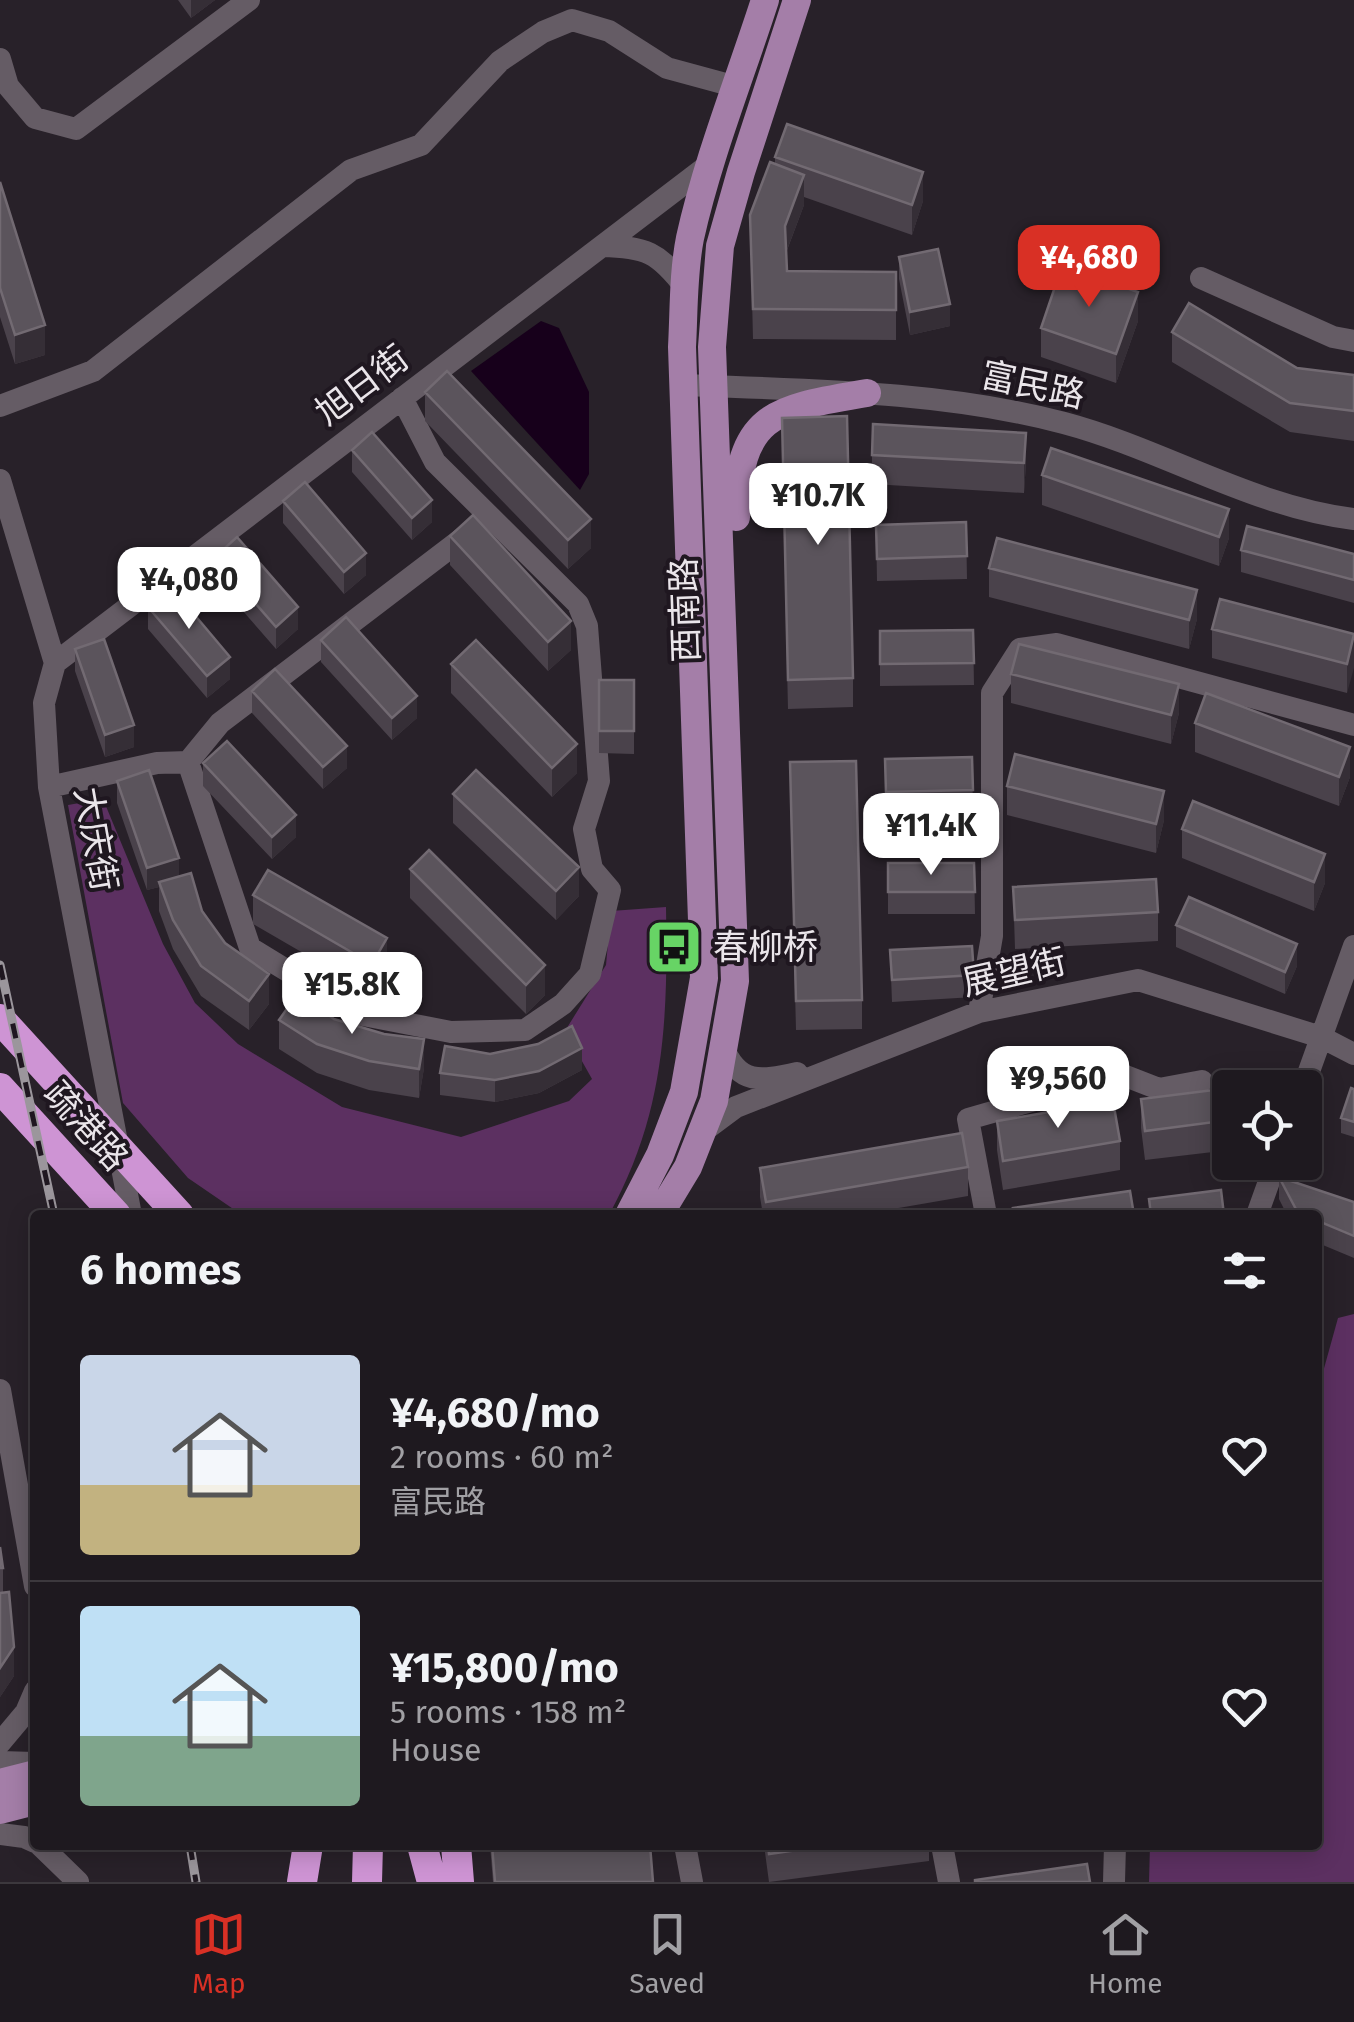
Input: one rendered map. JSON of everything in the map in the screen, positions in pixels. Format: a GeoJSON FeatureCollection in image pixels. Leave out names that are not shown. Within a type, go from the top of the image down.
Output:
{"type":"FeatureCollection","features":[{"type":"Feature","properties":{"kind":"highway"},"geometry":{"type":"LineString","coordinates":[[0,1019],[174,1210]]}},
{"type":"Feature","properties":{"kind":"highway","name":"疏港路"},"geometry":{"type":"LineString","coordinates":[[0,1088],[111,1210]]}},
{"type":"Feature","properties":{"kind":"highway"},"geometry":{"type":"LineString","coordinates":[[302,1882],[307,1850]]}},
{"type":"Feature","properties":{"kind":"highway"},"geometry":{"type":"LineString","coordinates":[[367,1882],[371,1850]]}},
{"type":"Feature","properties":{"kind":"highway"},"geometry":{"type":"LineString","coordinates":[[372,1850],[383,1882]]}},
{"type":"Feature","properties":{"kind":"highway"},"geometry":{"type":"LineString","coordinates":[[413,1850],[413,1882]]}},
{"type":"Feature","properties":{"kind":"highway"},"geometry":{"type":"LineString","coordinates":[[423,1850],[432,1882]]}},
{"type":"Feature","properties":{"kind":"highway"},"geometry":{"type":"LineString","coordinates":[[437,1850],[440,1882]]}},
{"type":"Feature","properties":{"kind":"highway"},"geometry":{"type":"LineString","coordinates":[[456,1850],[459,1882]]}},
{"type":"Feature","properties":{"kind":"main road","name":"西南路"},"geometry":{"type":"LineString","coordinates":[[632,1210],[660,1155],[684,1092],[704,978],[682,346],[690,240],[765,0]]}},
{"type":"Feature","properties":{"kind":"main road","name":"西南路"},"geometry":{"type":"LineString","coordinates":[[662,1210],[688,1168],[714,1100],[735,981],[712,347],[720,246],[740,172],[797,0]]}},
{"type":"Feature","properties":{"kind":"main road"},"geometry":{"type":"LineString","coordinates":[[722,607],[735,540],[737,474],[751,438],[778,413],[867,393]]}},
{"type":"Feature","properties":{"kind":"main road"},"geometry":{"type":"LineString","coordinates":[[0,1782],[30,1775]]}},
{"type":"Feature","properties":{"kind":"main road"},"geometry":{"type":"LineString","coordinates":[[0,1810],[30,1802]]}},
{"type":"Feature","properties":{"kind":"street"},"geometry":{"type":"LineString","coordinates":[[0,59],[8,86],[34,118],[76,128],[250,0]]}},
{"type":"Feature","properties":{"kind":"street"},"geometry":{"type":"LineString","coordinates":[[0,406],[92,371],[351,170],[421,146],[500,61],[543,32],[572,20],[609,31],[668,68],[737,87]]}},
{"type":"Feature","properties":{"kind":"street","name":"旭日街"},"geometry":{"type":"LineString","coordinates":[[55,663],[712,162]]}},
{"type":"Feature","properties":{"kind":"street"},"geometry":{"type":"LineString","coordinates":[[602,246],[637,246],[664,261],[685,287]]}},
{"type":"Feature","properties":{"kind":"street"},"geometry":{"type":"LineString","coordinates":[[1201,278],[1333,337],[1354,341]]}},
{"type":"Feature","properties":{"kind":"street","name":"富民路"},"geometry":{"type":"LineString","coordinates":[[684,385],[867,393],[1064,423],[1292,506],[1354,519]]}},
{"type":"Feature","properties":{"kind":"street"},"geometry":{"type":"LineString","coordinates":[[188,762],[250,948],[358,1014],[451,1032],[525,1030],[563,1004],[590,974],[610,890],[592,869],[584,829],[598,782],[587,626],[578,604],[435,462],[402,398]]}},
{"type":"Feature","properties":{"kind":"street","name":"大庆街"},"geometry":{"type":"LineString","coordinates":[[0,480],[55,663],[44,703],[50,787],[130,1210]]}},
{"type":"Feature","properties":{"kind":"street"},"geometry":{"type":"LineString","coordinates":[[50,787],[158,763],[188,762],[220,723],[490,516]]}},
{"type":"Feature","properties":{"kind":"street"},"geometry":{"type":"LineString","coordinates":[[979,1012],[992,936],[992,694],[1020,648],[1057,644],[1354,725]]}},
{"type":"Feature","properties":{"kind":"street"},"geometry":{"type":"LineString","coordinates":[[1309,1070],[1354,946]]}},
{"type":"Feature","properties":{"kind":"street","name":"展望街"},"geometry":{"type":"LineString","coordinates":[[701,1134],[736,1107],[979,1012],[1138,980],[1321,1038],[1354,1054]]}},
{"type":"Feature","properties":{"kind":"street"},"geometry":{"type":"LineString","coordinates":[[723,1047],[732,1068],[744,1076],[790,1075],[850,1062]]}},
{"type":"Feature","properties":{"kind":"street"},"geometry":{"type":"LineString","coordinates":[[983,1210],[968,1119],[1124,1075],[1160,1088],[1202,1082]]}},
{"type":"Feature","properties":{"kind":"street"},"geometry":{"type":"LineString","coordinates":[[1258,1210],[1269,1180]]}},
{"type":"Feature","properties":{"kind":"street"},"geometry":{"type":"LineString","coordinates":[[0,1390],[30,1558]]}},
{"type":"Feature","properties":{"kind":"street"},"geometry":{"type":"LineString","coordinates":[[0,1743],[30,1703]]}},
{"type":"Feature","properties":{"kind":"street"},"geometry":{"type":"LineString","coordinates":[[0,1762],[30,1763]]}},
{"type":"Feature","properties":{"kind":"street"},"geometry":{"type":"LineString","coordinates":[[0,1823],[30,1791]]}},
{"type":"Feature","properties":{"kind":"street"},"geometry":{"type":"LineString","coordinates":[[0,1834],[30,1840]]}},
{"type":"Feature","properties":{"kind":"street"},"geometry":{"type":"LineString","coordinates":[[44,1850],[78,1882]]}},
{"type":"Feature","properties":{"kind":"street"},"geometry":{"type":"LineString","coordinates":[[71,1850],[78,1882]]}},
{"type":"Feature","properties":{"kind":"street"},"geometry":{"type":"LineString","coordinates":[[686,1850],[692,1882]]}},
{"type":"Feature","properties":{"kind":"street"},"geometry":{"type":"LineString","coordinates":[[943,1850],[949,1882]]}},
{"type":"Feature","properties":{"kind":"street"},"geometry":{"type":"LineString","coordinates":[[1114,1882],[1115,1850]]}},
{"type":"Feature","properties":{"kind":"shaded area"},"geometry":{"type":"Polygon","coordinates":[[[541,321],[559,328],[589,392],[589,474],[580,490],[471,371],[541,321]]]}},
{"type":"Feature","properties":{"kind":"shaded area"},"geometry":{"type":"Polygon","coordinates":[[[103,799],[163,944],[195,1003],[238,1044],[342,1107],[461,1137],[569,1101],[592,1079],[565,1031],[606,965],[611,911],[666,907],[666,989],[659,1065],[642,1140],[612,1210],[235,1210],[188,1178],[123,1103],[68,805],[103,799]]]}},
{"type":"Feature","properties":{"kind":"shaded area"},"geometry":{"type":"Polygon","coordinates":[[[1354,1314],[1354,1882],[1149,1882],[1150,1850],[1322,1850],[1322,1376],[1338,1318],[1354,1314]]]}},
{"type":"Feature","properties":{"kind":"building"},"geometry":{"type":"Polygon","coordinates":[[[787,124],[923,172],[912,205],[775,157],[787,124]]]}},
{"type":"Feature","properties":{"kind":"building"},"geometry":{"type":"Polygon","coordinates":[[[770,162],[804,175],[785,226],[787,271],[896,272],[896,310],[753,309],[750,215],[770,162]]]}},
{"type":"Feature","properties":{"kind":"building"},"geometry":{"type":"Polygon","coordinates":[[[0,182],[45,325],[15,335],[0,288],[0,182]]]}},
{"type":"Feature","properties":{"kind":"building"},"geometry":{"type":"Polygon","coordinates":[[[938,249],[950,304],[910,312],[899,257],[938,249]]]}},
{"type":"Feature","properties":{"kind":"building"},"geometry":{"type":"Polygon","coordinates":[[[1062,266],[1138,292],[1116,354],[1041,328],[1062,266]]]}},
{"type":"Feature","properties":{"kind":"building"},"geometry":{"type":"Polygon","coordinates":[[[1189,303],[1297,368],[1354,375],[1354,411],[1290,403],[1172,332],[1189,303]]]}},
{"type":"Feature","properties":{"kind":"building"},"geometry":{"type":"Polygon","coordinates":[[[447,371],[591,519],[568,540],[425,392],[447,371]]]}},
{"type":"Feature","properties":{"kind":"building"},"geometry":{"type":"Polygon","coordinates":[[[847,416],[853,678],[788,680],[782,418],[847,416]]]}},
{"type":"Feature","properties":{"kind":"building"},"geometry":{"type":"Polygon","coordinates":[[[873,424],[1026,433],[1024,463],[872,455],[873,424]]]}},
{"type":"Feature","properties":{"kind":"building"},"geometry":{"type":"Polygon","coordinates":[[[372,432],[432,500],[412,518],[352,450],[372,432]]]}},
{"type":"Feature","properties":{"kind":"building"},"geometry":{"type":"Polygon","coordinates":[[[1051,448],[1229,509],[1219,537],[1042,475],[1051,448]]]}},
{"type":"Feature","properties":{"kind":"building"},"geometry":{"type":"Polygon","coordinates":[[[305,482],[366,553],[344,572],[283,501],[305,482]]]}},
{"type":"Feature","properties":{"kind":"building"},"geometry":{"type":"Polygon","coordinates":[[[473,515],[571,621],[548,642],[450,536],[473,515]]]}},
{"type":"Feature","properties":{"kind":"building"},"geometry":{"type":"Polygon","coordinates":[[[966,522],[967,556],[877,559],[876,525],[966,522]]]}},
{"type":"Feature","properties":{"kind":"building"},"geometry":{"type":"Polygon","coordinates":[[[1247,526],[1354,554],[1354,580],[1241,550],[1247,526]]]}},
{"type":"Feature","properties":{"kind":"building"},"geometry":{"type":"Polygon","coordinates":[[[237,537],[298,607],[276,627],[215,557],[237,537]]]}},
{"type":"Feature","properties":{"kind":"building"},"geometry":{"type":"Polygon","coordinates":[[[997,538],[1197,590],[1189,620],[989,568],[997,538]]]}},
{"type":"Feature","properties":{"kind":"building"},"geometry":{"type":"Polygon","coordinates":[[[172,588],[230,657],[207,676],[148,607],[172,588]]]}},
{"type":"Feature","properties":{"kind":"building"},"geometry":{"type":"Polygon","coordinates":[[[1220,599],[1354,634],[1347,664],[1212,629],[1220,599]]]}},
{"type":"Feature","properties":{"kind":"building"},"geometry":{"type":"Polygon","coordinates":[[[346,617],[417,696],[392,718],[321,640],[346,617]]]}},
{"type":"Feature","properties":{"kind":"building"},"geometry":{"type":"Polygon","coordinates":[[[973,630],[974,663],[880,664],[880,631],[973,630]]]}},
{"type":"Feature","properties":{"kind":"building"},"geometry":{"type":"Polygon","coordinates":[[[104,639],[134,725],[105,735],[75,649],[104,639]]]}},
{"type":"Feature","properties":{"kind":"building"},"geometry":{"type":"Polygon","coordinates":[[[476,640],[577,744],[552,768],[451,664],[476,640]]]}},
{"type":"Feature","properties":{"kind":"building"},"geometry":{"type":"Polygon","coordinates":[[[1019,644],[1179,684],[1171,715],[1011,674],[1019,644]]]}},
{"type":"Feature","properties":{"kind":"building"},"geometry":{"type":"Polygon","coordinates":[[[275,669],[347,746],[323,767],[252,691],[275,669]]]}},
{"type":"Feature","properties":{"kind":"building"},"geometry":{"type":"Polygon","coordinates":[[[599,680],[634,680],[634,731],[599,731],[599,680]]]}},
{"type":"Feature","properties":{"kind":"building"},"geometry":{"type":"Polygon","coordinates":[[[1206,693],[1350,747],[1339,777],[1195,723],[1206,693]]]}},
{"type":"Feature","properties":{"kind":"building"},"geometry":{"type":"Polygon","coordinates":[[[227,741],[296,815],[272,837],[203,763],[227,741]]]}},
{"type":"Feature","properties":{"kind":"building"},"geometry":{"type":"Polygon","coordinates":[[[1015,754],[1164,791],[1156,824],[1007,786],[1015,754]]]}},
{"type":"Feature","properties":{"kind":"building"},"geometry":{"type":"Polygon","coordinates":[[[972,757],[973,790],[886,792],[885,759],[972,757]]]}},
{"type":"Feature","properties":{"kind":"building"},"geometry":{"type":"Polygon","coordinates":[[[856,761],[862,1000],[796,1001],[790,762],[856,761]]]}},
{"type":"Feature","properties":{"kind":"building"},"geometry":{"type":"Polygon","coordinates":[[[149,770],[179,858],[147,868],[117,781],[149,770]]]}},
{"type":"Feature","properties":{"kind":"building"},"geometry":{"type":"Polygon","coordinates":[[[476,770],[579,867],[556,891],[453,794],[476,770]]]}},
{"type":"Feature","properties":{"kind":"building"},"geometry":{"type":"Polygon","coordinates":[[[1193,801],[1325,854],[1314,882],[1182,829],[1193,801]]]}},
{"type":"Feature","properties":{"kind":"building"},"geometry":{"type":"Polygon","coordinates":[[[429,850],[545,965],[526,985],[410,869],[429,850]]]}},
{"type":"Feature","properties":{"kind":"building"},"geometry":{"type":"Polygon","coordinates":[[[888,863],[974,863],[975,892],[888,892],[888,863]]]}},
{"type":"Feature","properties":{"kind":"building"},"geometry":{"type":"Polygon","coordinates":[[[268,870],[387,938],[372,964],[253,895],[268,870]]]}},
{"type":"Feature","properties":{"kind":"building"},"geometry":{"type":"Polygon","coordinates":[[[191,873],[202,911],[225,943],[269,974],[249,1001],[201,966],[173,920],[159,882],[191,873]]]}},
{"type":"Feature","properties":{"kind":"building"},"geometry":{"type":"Polygon","coordinates":[[[1156,879],[1158,912],[1015,920],[1013,887],[1156,879]]]}},
{"type":"Feature","properties":{"kind":"building"},"geometry":{"type":"Polygon","coordinates":[[[1189,897],[1297,944],[1285,972],[1176,925],[1189,897]]]}},
{"type":"Feature","properties":{"kind":"building"},"geometry":{"type":"Polygon","coordinates":[[[972,946],[974,975],[892,980],[890,950],[972,946]]]}},
{"type":"Feature","properties":{"kind":"building"},"geometry":{"type":"Polygon","coordinates":[[[298,993],[334,1019],[384,1034],[424,1039],[419,1069],[369,1061],[317,1044],[279,1020],[298,993]]]}},
{"type":"Feature","properties":{"kind":"building"},"geometry":{"type":"Polygon","coordinates":[[[572,1026],[582,1048],[539,1071],[495,1080],[440,1073],[445,1046],[490,1054],[538,1044],[572,1026]]]}},
{"type":"Feature","properties":{"kind":"building"},"geometry":{"type":"Polygon","coordinates":[[[1351,1088],[1354,1089],[1354,1122],[1341,1118],[1351,1088]]]}},
{"type":"Feature","properties":{"kind":"building"},"geometry":{"type":"Polygon","coordinates":[[[1212,1090],[1212,1122],[1145,1131],[1141,1099],[1212,1090]]]}},
{"type":"Feature","properties":{"kind":"building"},"geometry":{"type":"Polygon","coordinates":[[[1113,1101],[1120,1141],[1003,1161],[997,1121],[1113,1101]]]}},
{"type":"Feature","properties":{"kind":"building"},"geometry":{"type":"Polygon","coordinates":[[[962,1133],[968,1167],[766,1202],[760,1168],[962,1133]]]}},
{"type":"Feature","properties":{"kind":"building"},"geometry":{"type":"Polygon","coordinates":[[[1281,1180],[1354,1202],[1354,1236],[1322,1223],[1322,1210],[1296,1210],[1281,1180]]]}},
{"type":"Feature","properties":{"kind":"building"},"geometry":{"type":"Polygon","coordinates":[[[1221,1190],[1223,1210],[1150,1210],[1149,1199],[1221,1190]]]}},
{"type":"Feature","properties":{"kind":"building"},"geometry":{"type":"Polygon","coordinates":[[[1130,1191],[1133,1210],[1014,1210],[1130,1191]]]}},
{"type":"Feature","properties":{"kind":"building"},"geometry":{"type":"Polygon","coordinates":[[[9,1592],[14,1647],[0,1668],[0,1593],[9,1592]]]}},
{"type":"Feature","properties":{"kind":"building"},"geometry":{"type":"Polygon","coordinates":[[[492,1850],[650,1850],[653,1882],[495,1882],[492,1850]]]}},
{"type":"Feature","properties":{"kind":"building"},"geometry":{"type":"Polygon","coordinates":[[[1087,1864],[1090,1882],[975,1882],[975,1880],[1087,1864]]]}},
{"type":"Feature","properties":{"kind":"railway"},"geometry":{"type":"LineString","coordinates":[[0,965],[53,1210]]}},
{"type":"Feature","properties":{"kind":"railway"},"geometry":{"type":"LineString","coordinates":[[191,1850],[196,1882]]}},
{"type":"Feature","properties":{"kind":"place","name":"春柳桥"},"geometry":{"type":"Point","coordinates":[674,947]}}]}
